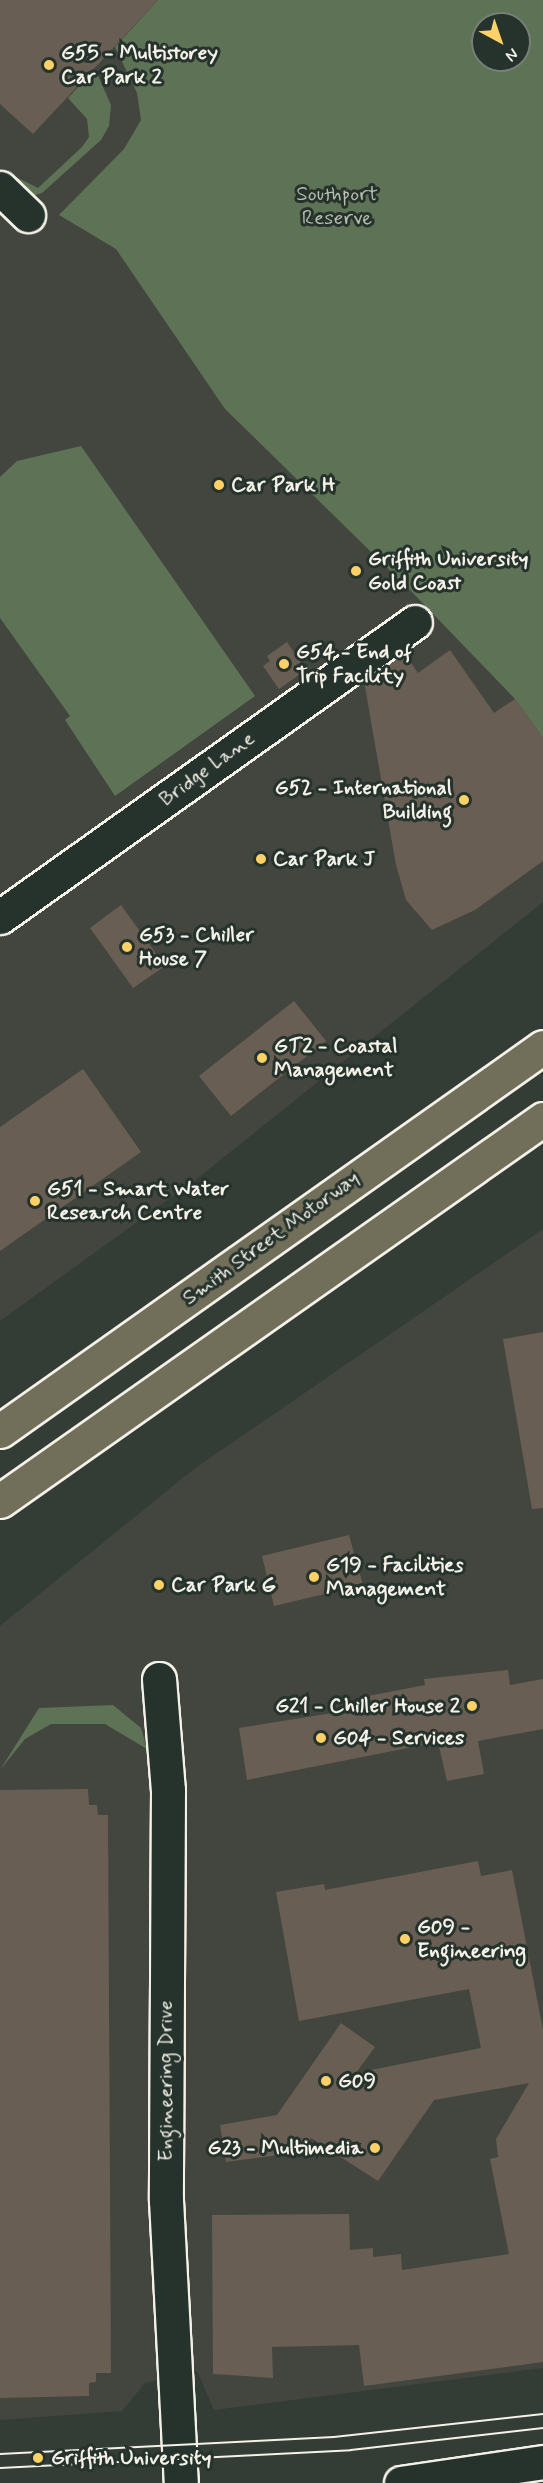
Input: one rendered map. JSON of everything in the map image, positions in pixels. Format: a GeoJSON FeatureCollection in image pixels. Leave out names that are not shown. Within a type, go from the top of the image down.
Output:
{"type":"FeatureCollection","features":[{"type":"Feature","properties":{"kind":"highway","name":"Smith Street Motorway"},"geometry":{"type":"LineString","coordinates":[[0,1431],[543,1047]]}},
{"type":"Feature","properties":{"kind":"highway"},"geometry":{"type":"LineString","coordinates":[[0,1501],[543,1119]]}},
{"type":"Feature","properties":{"kind":"street"},"geometry":{"type":"LineString","coordinates":[[0,188],[28,215]]}},
{"type":"Feature","properties":{"kind":"street","name":"Bridge Lane"},"geometry":{"type":"LineString","coordinates":[[0,917],[415,622]]}},
{"type":"Feature","properties":{"kind":"street","name":"Engineering Drive"},"geometry":{"type":"LineString","coordinates":[[159,1679],[168,1790],[166,2200],[181,2427],[181,2483]]}},
{"type":"Feature","properties":{"kind":"street"},"geometry":{"type":"LineString","coordinates":[[401,2483],[543,2462]]}},
{"type":"Feature","properties":{"kind":"shaded area","name":"Griffith University Gold Coast"},"geometry":{"type":"Polygon","coordinates":[[[0,0],[543,0],[543,902],[194,1181],[0,1321],[0,0]]]}},
{"type":"Feature","properties":{"kind":"shaded area"},"geometry":{"type":"Polygon","coordinates":[[[543,1229],[543,2368],[214,2410],[197,2371],[145,2383],[122,2411],[0,2420],[0,1626],[194,1469],[543,1229]]]}},
{"type":"Feature","properties":{"kind":"green space","name":"Southport Reserve"},"geometry":{"type":"Polygon","coordinates":[[[158,0],[543,0],[543,738],[515,699],[410,590],[225,409],[116,249],[59,215],[124,149],[141,120],[137,93],[115,47],[158,0]]]}},
{"type":"Feature","properties":{"kind":"green space"},"geometry":{"type":"Polygon","coordinates":[[[95,69],[111,105],[109,126],[101,140],[42,193],[32,196],[8,173],[38,188],[82,147],[89,137],[87,119],[68,98],[95,69]]]}},
{"type":"Feature","properties":{"kind":"green space"},"geometry":{"type":"Polygon","coordinates":[[[81,446],[255,696],[115,796],[65,720],[70,716],[0,618],[0,477],[17,461],[81,446]]]}},
{"type":"Feature","properties":{"kind":"green space"},"geometry":{"type":"Polygon","coordinates":[[[113,1705],[141,1728],[147,1749],[105,1724],[51,1724],[25,1739],[0,1770],[39,1708],[113,1705]]]}},
{"type":"Feature","properties":{"kind":"building","name":"G55 - Multistorey Car Park 2"},"geometry":{"type":"Polygon","coordinates":[[[0,0],[158,0],[33,134],[0,104],[0,0]]]}},
{"type":"Feature","properties":{"kind":"building","name":"G54 - End of Trip Facility"},"geometry":{"type":"Polygon","coordinates":[[[287,642],[306,670],[279,689],[263,666],[270,661],[267,656],[287,642]]]}},
{"type":"Feature","properties":{"kind":"building","name":"G52 - International Building"},"geometry":{"type":"Polygon","coordinates":[[[450,650],[494,713],[515,699],[543,738],[543,861],[475,910],[432,930],[406,900],[396,865],[364,681],[404,653],[418,673],[450,650]]]}},
{"type":"Feature","properties":{"kind":"building","name":"G53 - Chiller House 7"},"geometry":{"type":"Polygon","coordinates":[[[121,905],[165,966],[133,988],[90,928],[121,905]]]}},
{"type":"Feature","properties":{"kind":"building","name":"GT2 - Coastal Management"},"geometry":{"type":"Polygon","coordinates":[[[294,1001],[326,1041],[231,1116],[199,1076],[294,1001]]]}},
{"type":"Feature","properties":{"kind":"building","name":"G51 - Smart Water Research Centre"},"geometry":{"type":"Polygon","coordinates":[[[83,1069],[141,1152],[0,1251],[0,1127],[83,1069]]]}},
{"type":"Feature","properties":{"kind":"building"},"geometry":{"type":"Polygon","coordinates":[[[543,1332],[543,1508],[532,1509],[503,1339],[543,1332]]]}},
{"type":"Feature","properties":{"kind":"building","name":"G19 - Facilities Management"},"geometry":{"type":"Polygon","coordinates":[[[349,1535],[363,1585],[274,1606],[262,1556],[349,1535]]]}},
{"type":"Feature","properties":{"kind":"building"},"geometry":{"type":"Polygon","coordinates":[[[508,1670],[510,1685],[543,1679],[543,1729],[478,1741],[484,1774],[447,1781],[438,1742],[247,1780],[239,1728],[370,1707],[368,1696],[425,1685],[424,1679],[508,1670]]]}},
{"type":"Feature","properties":{"kind":"building"},"geometry":{"type":"Polygon","coordinates":[[[88,1789],[89,1805],[97,1805],[98,1815],[108,1815],[111,2373],[96,2373],[96,2382],[89,2383],[89,2396],[0,2398],[0,1790],[88,1789]]]}},
{"type":"Feature","properties":{"kind":"building"},"geometry":{"type":"Polygon","coordinates":[[[478,1861],[481,1876],[512,1870],[543,2030],[543,2362],[364,2386],[359,2345],[272,2347],[273,2378],[213,2374],[212,2215],[349,2214],[350,2250],[373,2248],[373,2257],[401,2254],[402,2270],[509,2254],[490,2159],[498,2157],[496,2139],[529,2083],[434,2100],[378,2181],[311,2138],[302,2152],[226,2162],[220,2125],[277,2115],[341,2023],[375,2047],[356,2073],[481,2048],[469,1989],[299,2021],[276,1892],[324,1884],[325,1890],[478,1861]]]}},
{"type":"Feature","properties":{"kind":"tram line"},"geometry":{"type":"LineString","coordinates":[[0,2454],[334,2437],[543,2414]]}},
{"type":"Feature","properties":{"kind":"tram line"},"geometry":{"type":"LineString","coordinates":[[0,2468],[351,2450],[543,2428]]}},
{"type":"Feature","properties":{"kind":"place","name":"G55 - Multistorey Car Park 2"},"geometry":{"type":"Point","coordinates":[49,65]}},
{"type":"Feature","properties":{"kind":"place","name":"Car Park H"},"geometry":{"type":"Point","coordinates":[219,485]}},
{"type":"Feature","properties":{"kind":"place","name":"Griffith University Gold Coast"},"geometry":{"type":"Point","coordinates":[356,571]}},
{"type":"Feature","properties":{"kind":"place","name":"G54 - End of Trip Facility"},"geometry":{"type":"Point","coordinates":[284,664]}},
{"type":"Feature","properties":{"kind":"place","name":"G52 - International Building"},"geometry":{"type":"Point","coordinates":[464,800]}},
{"type":"Feature","properties":{"kind":"place","name":"Car Park J"},"geometry":{"type":"Point","coordinates":[261,859]}},
{"type":"Feature","properties":{"kind":"place","name":"G53 - Chiller House 7"},"geometry":{"type":"Point","coordinates":[127,947]}},
{"type":"Feature","properties":{"kind":"place","name":"GT2 - Coastal Management"},"geometry":{"type":"Point","coordinates":[262,1058]}},
{"type":"Feature","properties":{"kind":"place","name":"G51 - Smart Water Research Centre"},"geometry":{"type":"Point","coordinates":[35,1201]}},
{"type":"Feature","properties":{"kind":"place","name":"G19 - Facilities Management"},"geometry":{"type":"Point","coordinates":[314,1577]}},
{"type":"Feature","properties":{"kind":"place","name":"Car Park G"},"geometry":{"type":"Point","coordinates":[159,1585]}},
{"type":"Feature","properties":{"kind":"place","name":"G21 - Chiller House 2"},"geometry":{"type":"Point","coordinates":[472,1706]}},
{"type":"Feature","properties":{"kind":"place","name":"G04 - Services"},"geometry":{"type":"Point","coordinates":[321,1738]}},
{"type":"Feature","properties":{"kind":"place","name":"G09 - Engineering"},"geometry":{"type":"Point","coordinates":[405,1939]}},
{"type":"Feature","properties":{"kind":"place","name":"G09"},"geometry":{"type":"Point","coordinates":[326,2081]}},
{"type":"Feature","properties":{"kind":"place","name":"G23 - Multimedia"},"geometry":{"type":"Point","coordinates":[375,2148]}},
{"type":"Feature","properties":{"kind":"place","name":"Griffith University"},"geometry":{"type":"Point","coordinates":[38,2458]}}]}
